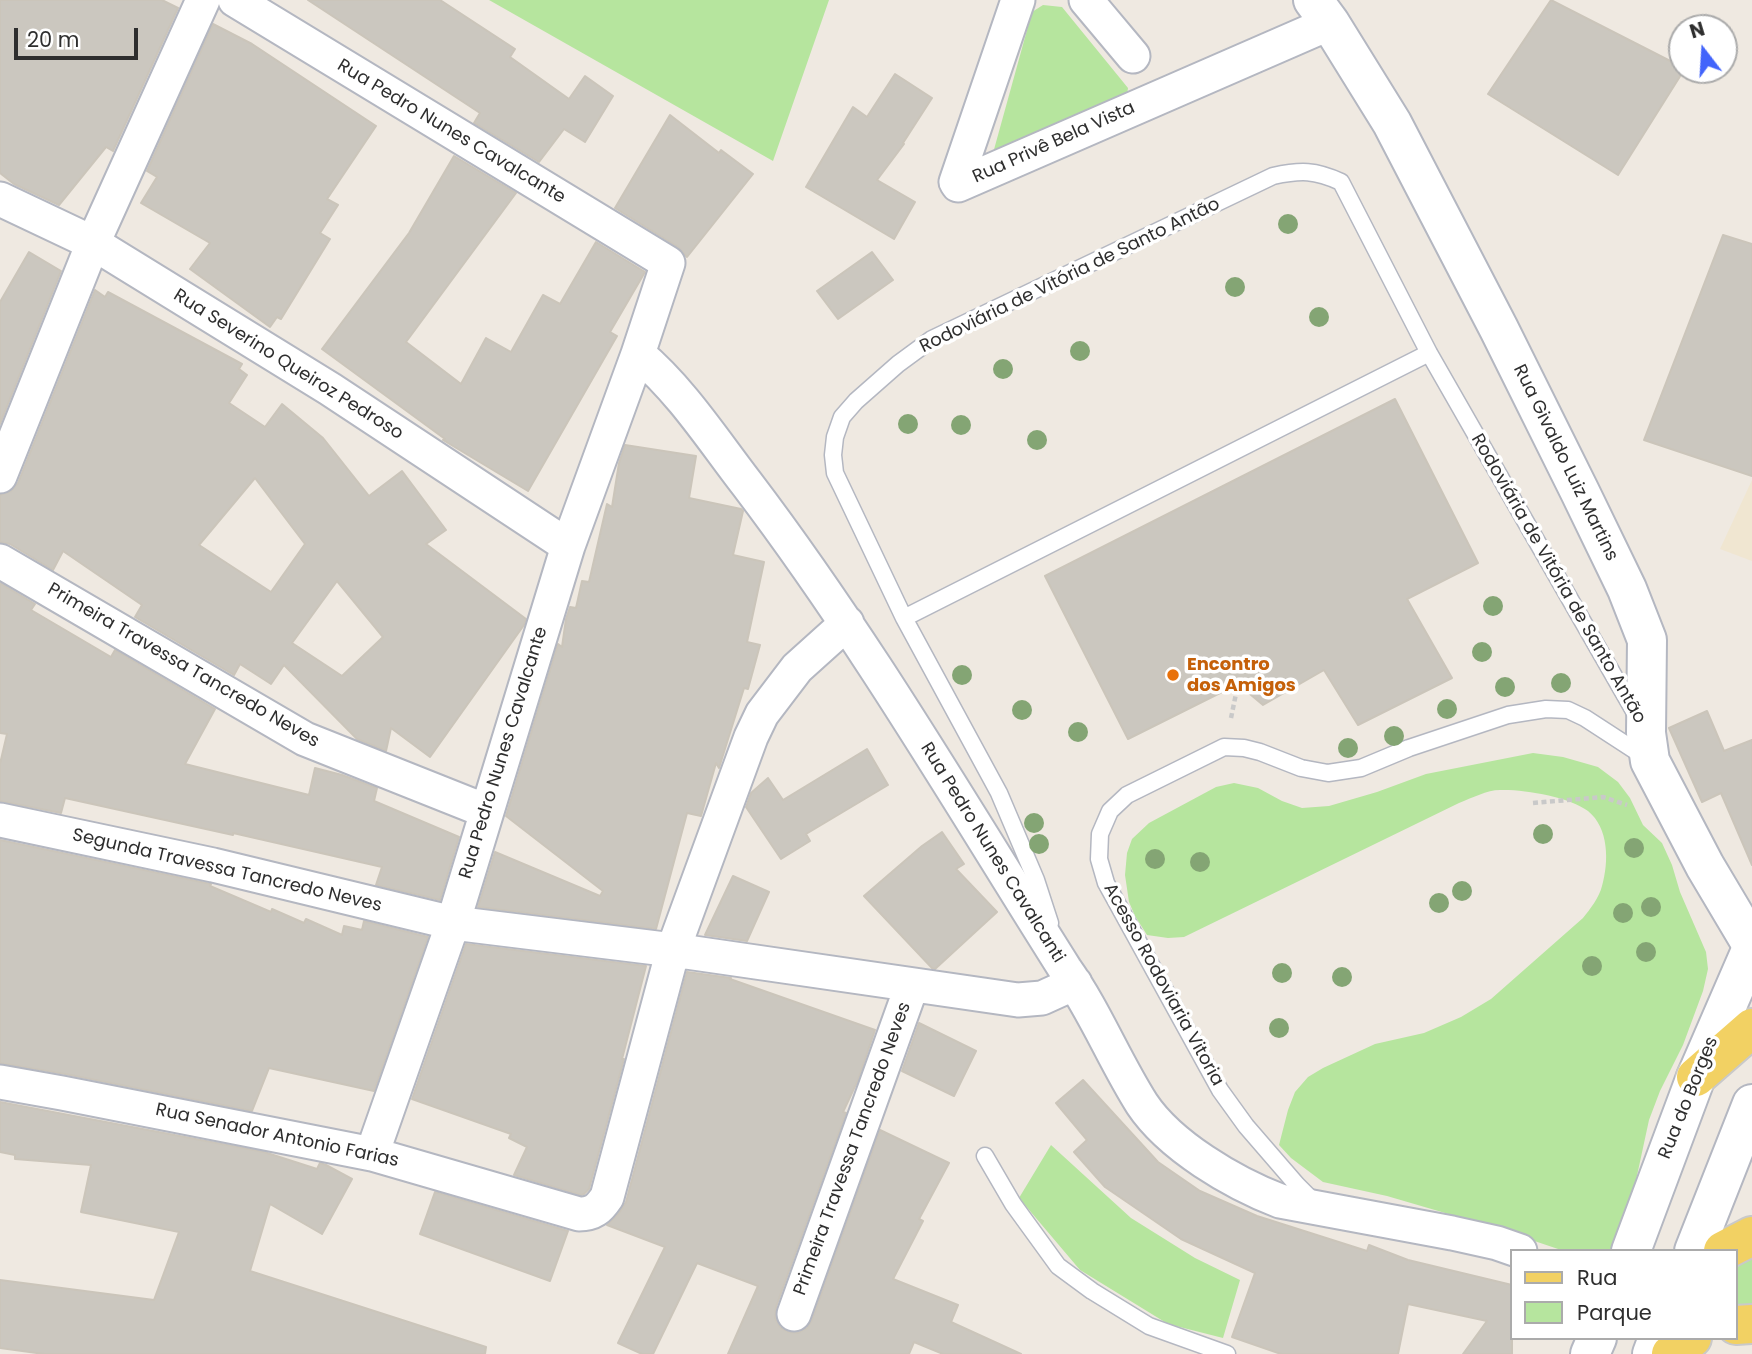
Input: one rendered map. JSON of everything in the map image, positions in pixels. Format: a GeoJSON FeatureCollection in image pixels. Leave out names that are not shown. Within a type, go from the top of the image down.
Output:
{"type":"FeatureCollection","features":[{"type":"Feature","properties":{"kind":"main road"},"geometry":{"type":"LineString","coordinates":[[1696,1077],[1752,1028]]}},
{"type":"Feature","properties":{"kind":"main road"},"geometry":{"type":"LineString","coordinates":[[1727,1249],[1752,1236]]}},
{"type":"Feature","properties":{"kind":"main road"},"geometry":{"type":"LineString","coordinates":[[1671,1354],[1689,1340]]}},
{"type":"Feature","properties":{"kind":"street"},"geometry":{"type":"LineString","coordinates":[[0,476],[93,243],[203,0]]}},
{"type":"Feature","properties":{"kind":"street","name":"Rua Pedro Nunes Cavalcante"},"geometry":{"type":"LineString","coordinates":[[234,0],[668,263],[568,546],[453,923],[372,1154]]}},
{"type":"Feature","properties":{"kind":"street","name":"Rua Privê Bela Vista"},"geometry":{"type":"LineString","coordinates":[[1018,0],[956,182],[958,185],[1322,11]]}},
{"type":"Feature","properties":{"kind":"street"},"geometry":{"type":"LineString","coordinates":[[1086,0],[1133,56]]}},
{"type":"Feature","properties":{"kind":"street","name":"Rua Givaldo Luiz Martins"},"geometry":{"type":"LineString","coordinates":[[1322,11],[1392,123],[1499,329],[1626,589],[1647,640],[1648,747],[1705,866],[1752,946]]}},
{"type":"Feature","properties":{"kind":"street","name":"Rua Severino Queiroz Pedroso"},"geometry":{"type":"LineString","coordinates":[[0,199],[93,243],[330,389],[568,546]]}},
{"type":"Feature","properties":{"kind":"street","name":"Rua Pedro Nunes Cavalcanti"},"geometry":{"type":"LineString","coordinates":[[638,354],[657,370],[694,415],[764,506],[847,623],[1070,976],[1128,1081],[1144,1106],[1164,1129],[1216,1169],[1256,1192],[1280,1201],[1452,1233],[1514,1249]]}},
{"type":"Feature","properties":{"kind":"street","name":"Primeira Travessa Tancredo Neves"},"geometry":{"type":"LineString","coordinates":[[0,561],[305,739],[486,811]]}},
{"type":"Feature","properties":{"kind":"street"},"geometry":{"type":"LineString","coordinates":[[673,950],[751,737],[762,714],[797,668],[847,623]]}},
{"type":"Feature","properties":{"kind":"street","name":"Segunda Travessa Tancredo Neves"},"geometry":{"type":"LineString","coordinates":[[0,820],[213,865],[453,923],[673,950],[1018,1000],[1042,998],[1070,976]]}},
{"type":"Feature","properties":{"kind":"street","name":"Rua do Borges"},"geometry":{"type":"LineString","coordinates":[[1632,1249],[1696,1077],[1752,946]]}},
{"type":"Feature","properties":{"kind":"street","name":"Rua Senador Antonio Farias"},"geometry":{"type":"LineString","coordinates":[[0,1082],[372,1154],[579,1214],[591,1214],[607,1197],[673,950]]}},
{"type":"Feature","properties":{"kind":"street","name":"Primeira Travessa Tancredo Neves"},"geometry":{"type":"LineString","coordinates":[[794,1314],[912,985]]}},
{"type":"Feature","properties":{"kind":"street"},"geometry":{"type":"LineString","coordinates":[[1695,1249],[1752,1104]]}},
{"type":"Feature","properties":{"kind":"lane","name":"Rodoviária de Vitória de Santo Antão"},"geometry":{"type":"LineString","coordinates":[[1070,976],[1036,880],[999,793],[904,618],[835,473],[832,455],[835,437],[842,417],[856,401],[898,364],[932,340],[1273,176],[1296,171],[1324,174],[1341,182],[1429,353],[1648,747]]}},
{"type":"Feature","properties":{"kind":"lane"},"geometry":{"type":"LineString","coordinates":[[904,618],[1429,353]]}},
{"type":"Feature","properties":{"kind":"lane","name":"Acesso Rodoviaria Vitoria"},"geometry":{"type":"LineString","coordinates":[[1321,1209],[1246,1126],[1220,1090],[1106,883],[1099,859],[1100,834],[1110,811],[1127,795],[1224,747],[1260,752],[1301,768],[1328,773],[1362,768],[1409,748],[1508,715],[1546,709],[1568,710],[1648,747]]}},
{"type":"Feature","properties":{"kind":"lane"},"geometry":{"type":"LineString","coordinates":[[985,1156],[1013,1204],[1058,1266],[1093,1292],[1149,1326],[1227,1354]]}},
{"type":"Feature","properties":{"kind":"path"},"geometry":{"type":"LineString","coordinates":[[1229,726],[1238,684]]}},
{"type":"Feature","properties":{"kind":"path"},"geometry":{"type":"LineString","coordinates":[[1533,803],[1603,797],[1630,806]]}},
{"type":"Feature","properties":{"kind":"shaded area"},"geometry":{"type":"Polygon","coordinates":[[[1752,480],[1752,561],[1720,549],[1752,480]]]}},
{"type":"Feature","properties":{"kind":"green space"},"geometry":{"type":"Polygon","coordinates":[[[489,0],[829,0],[773,161],[489,0]]]}},
{"type":"Feature","properties":{"kind":"green space"},"geometry":{"type":"Polygon","coordinates":[[[1043,5],[1062,7],[1128,88],[1126,102],[990,164],[1032,12],[1043,5]]]}},
{"type":"Feature","properties":{"kind":"green space"},"geometry":{"type":"Polygon","coordinates":[[[1533,753],[1563,757],[1598,767],[1618,782],[1630,798],[1643,825],[1662,843],[1672,865],[1680,892],[1706,952],[1708,969],[1703,991],[1683,1045],[1649,1120],[1630,1208],[1617,1249],[1558,1249],[1387,1196],[1323,1182],[1291,1158],[1279,1145],[1295,1092],[1308,1077],[1375,1044],[1424,1033],[1461,1017],[1491,999],[1583,918],[1599,895],[1606,867],[1604,836],[1595,818],[1588,811],[1558,798],[1533,793],[1495,790],[1485,793],[1459,803],[1184,937],[1147,935],[1129,902],[1125,875],[1127,853],[1132,839],[1149,823],[1216,787],[1234,783],[1258,788],[1302,808],[1329,806],[1426,774],[1533,753]]]}},
{"type":"Feature","properties":{"kind":"green space"},"geometry":{"type":"Polygon","coordinates":[[[1051,1145],[1131,1218],[1195,1258],[1240,1280],[1223,1338],[1168,1324],[1080,1270],[1019,1198],[1051,1145]]]}},
{"type":"Feature","properties":{"kind":"green space"},"geometry":{"type":"Polygon","coordinates":[[[1752,1247],[1752,1313],[1738,1312],[1738,1254],[1752,1247]]]}},
{"type":"Feature","properties":{"kind":"building"},"geometry":{"type":"Polygon","coordinates":[[[0,0],[162,0],[178,8],[113,151],[106,147],[59,205],[14,184],[0,173],[0,0]]]}},
{"type":"Feature","properties":{"kind":"building"},"geometry":{"type":"Polygon","coordinates":[[[308,0],[440,0],[515,49],[510,57],[569,99],[585,76],[613,96],[585,142],[564,129],[539,162],[474,123],[480,113],[308,0]]]}},
{"type":"Feature","properties":{"kind":"building"},"geometry":{"type":"Polygon","coordinates":[[[1551,0],[1668,60],[1668,84],[1675,84],[1618,175],[1488,94],[1551,0]]]}},
{"type":"Feature","properties":{"kind":"building"},"geometry":{"type":"Polygon","coordinates":[[[213,24],[252,44],[376,126],[327,199],[338,205],[320,233],[330,239],[281,319],[277,317],[270,327],[190,269],[210,243],[141,203],[157,177],[147,171],[213,24]]]}},
{"type":"Feature","properties":{"kind":"building"},"geometry":{"type":"Polygon","coordinates":[[[895,74],[932,98],[904,144],[877,180],[915,202],[894,239],[806,187],[853,107],[867,117],[895,74]]]}},
{"type":"Feature","properties":{"kind":"building"},"geometry":{"type":"Polygon","coordinates":[[[670,115],[719,153],[721,150],[753,174],[687,257],[678,247],[615,208],[670,115]]]}},
{"type":"Feature","properties":{"kind":"building"},"geometry":{"type":"Polygon","coordinates":[[[454,156],[516,193],[406,342],[461,384],[486,338],[511,352],[543,295],[560,304],[596,242],[645,272],[610,332],[617,336],[528,491],[443,440],[445,439],[322,349],[409,233],[454,156]]]}},
{"type":"Feature","properties":{"kind":"building"},"geometry":{"type":"Polygon","coordinates":[[[1723,235],[1752,244],[1752,476],[1644,440],[1723,235]]]}},
{"type":"Feature","properties":{"kind":"building"},"geometry":{"type":"Polygon","coordinates":[[[29,252],[61,271],[0,424],[0,302],[29,252]]]}},
{"type":"Feature","properties":{"kind":"building"},"geometry":{"type":"Polygon","coordinates":[[[872,252],[893,280],[838,319],[817,291],[872,252]]]}},
{"type":"Feature","properties":{"kind":"building"},"geometry":{"type":"Polygon","coordinates":[[[95,290],[105,297],[108,292],[242,364],[239,369],[247,375],[229,403],[265,427],[282,404],[323,438],[369,496],[402,471],[446,530],[426,544],[526,619],[430,757],[391,728],[386,751],[357,739],[284,665],[271,684],[240,664],[234,675],[135,617],[142,605],[63,551],[53,570],[10,544],[0,542],[0,495],[11,491],[18,483],[95,290]],[[255,478],[199,545],[271,592],[305,544],[255,478]],[[337,581],[292,643],[342,676],[383,637],[337,581]]]}},
{"type":"Feature","properties":{"kind":"building"},"geometry":{"type":"Polygon","coordinates":[[[1395,399],[1478,563],[1407,599],[1452,678],[1358,725],[1324,670],[1263,705],[1238,684],[1128,739],[1045,576],[1395,399]]]}},
{"type":"Feature","properties":{"kind":"building"},"geometry":{"type":"Polygon","coordinates":[[[625,445],[696,456],[689,498],[741,509],[743,511],[733,555],[764,562],[747,642],[760,645],[748,689],[744,688],[719,768],[716,763],[701,816],[687,813],[656,929],[478,907],[495,852],[600,896],[603,891],[506,816],[558,644],[562,647],[570,607],[576,608],[582,581],[589,582],[607,504],[612,507],[619,463],[625,445]]]}},
{"type":"Feature","properties":{"kind":"building"},"geometry":{"type":"Polygon","coordinates":[[[0,583],[35,604],[31,610],[111,657],[115,650],[215,709],[185,764],[309,795],[315,768],[342,775],[377,788],[374,801],[459,837],[440,900],[376,885],[382,867],[233,833],[65,798],[61,813],[0,801],[0,764],[7,734],[0,733],[0,583]]]}},
{"type":"Feature","properties":{"kind":"building"},"geometry":{"type":"Polygon","coordinates":[[[1707,711],[1724,751],[1752,740],[1752,865],[1721,793],[1702,802],[1669,728],[1707,711]]]}},
{"type":"Feature","properties":{"kind":"building"},"geometry":{"type":"Polygon","coordinates":[[[867,749],[888,785],[806,834],[810,841],[781,859],[746,807],[751,793],[768,778],[783,800],[867,749]]]}},
{"type":"Feature","properties":{"kind":"building"},"geometry":{"type":"Polygon","coordinates":[[[942,832],[964,864],[956,869],[997,912],[935,969],[864,896],[942,832]]]}},
{"type":"Feature","properties":{"kind":"building"},"geometry":{"type":"Polygon","coordinates":[[[0,840],[211,884],[210,886],[271,912],[272,909],[304,923],[306,919],[342,935],[344,926],[362,930],[364,921],[428,937],[374,1091],[269,1068],[252,1111],[0,1063],[0,840]]]}},
{"type":"Feature","properties":{"kind":"building"},"geometry":{"type":"Polygon","coordinates":[[[733,876],[769,892],[747,941],[705,935],[733,876]]]}},
{"type":"Feature","properties":{"kind":"building"},"geometry":{"type":"Polygon","coordinates":[[[466,944],[646,966],[589,1189],[584,1194],[514,1175],[527,1147],[509,1138],[511,1134],[412,1099],[466,944]]]}},
{"type":"Feature","properties":{"kind":"building"},"geometry":{"type":"Polygon","coordinates":[[[687,972],[731,978],[875,1030],[858,1080],[843,1112],[846,1113],[776,1307],[775,1318],[780,1327],[788,1332],[798,1333],[807,1328],[812,1320],[880,1130],[949,1163],[919,1219],[923,1221],[893,1279],[958,1305],[951,1322],[1021,1354],[943,1354],[914,1342],[909,1354],[728,1354],[758,1286],[697,1263],[653,1354],[642,1354],[618,1343],[665,1247],[607,1225],[626,1202],[687,972]]]}},
{"type":"Feature","properties":{"kind":"building"},"geometry":{"type":"Polygon","coordinates":[[[919,1023],[976,1051],[954,1096],[902,1071],[919,1023]]]}},
{"type":"Feature","properties":{"kind":"building"},"geometry":{"type":"Polygon","coordinates":[[[1083,1080],[1158,1162],[1200,1191],[1257,1216],[1367,1251],[1369,1245],[1408,1260],[1510,1285],[1512,1354],[1463,1354],[1487,1321],[1408,1304],[1398,1354],[1281,1354],[1232,1337],[1255,1273],[1181,1239],[1105,1187],[1074,1152],[1087,1140],[1056,1103],[1083,1080]]]}},
{"type":"Feature","properties":{"kind":"building"},"geometry":{"type":"Polygon","coordinates":[[[0,1102],[264,1152],[317,1169],[320,1163],[326,1165],[352,1179],[322,1234],[270,1204],[250,1271],[486,1347],[485,1354],[44,1354],[0,1348],[0,1280],[154,1300],[179,1232],[81,1212],[91,1165],[15,1159],[15,1155],[0,1152],[0,1102]]]}},
{"type":"Feature","properties":{"kind":"building"},"geometry":{"type":"Polygon","coordinates":[[[435,1192],[568,1231],[550,1281],[420,1234],[435,1192]]]}},
{"type":"Feature","properties":{"kind":"place","name":"Encontro dos Amigos"},"geometry":{"type":"Point","coordinates":[1173,675]}}]}
